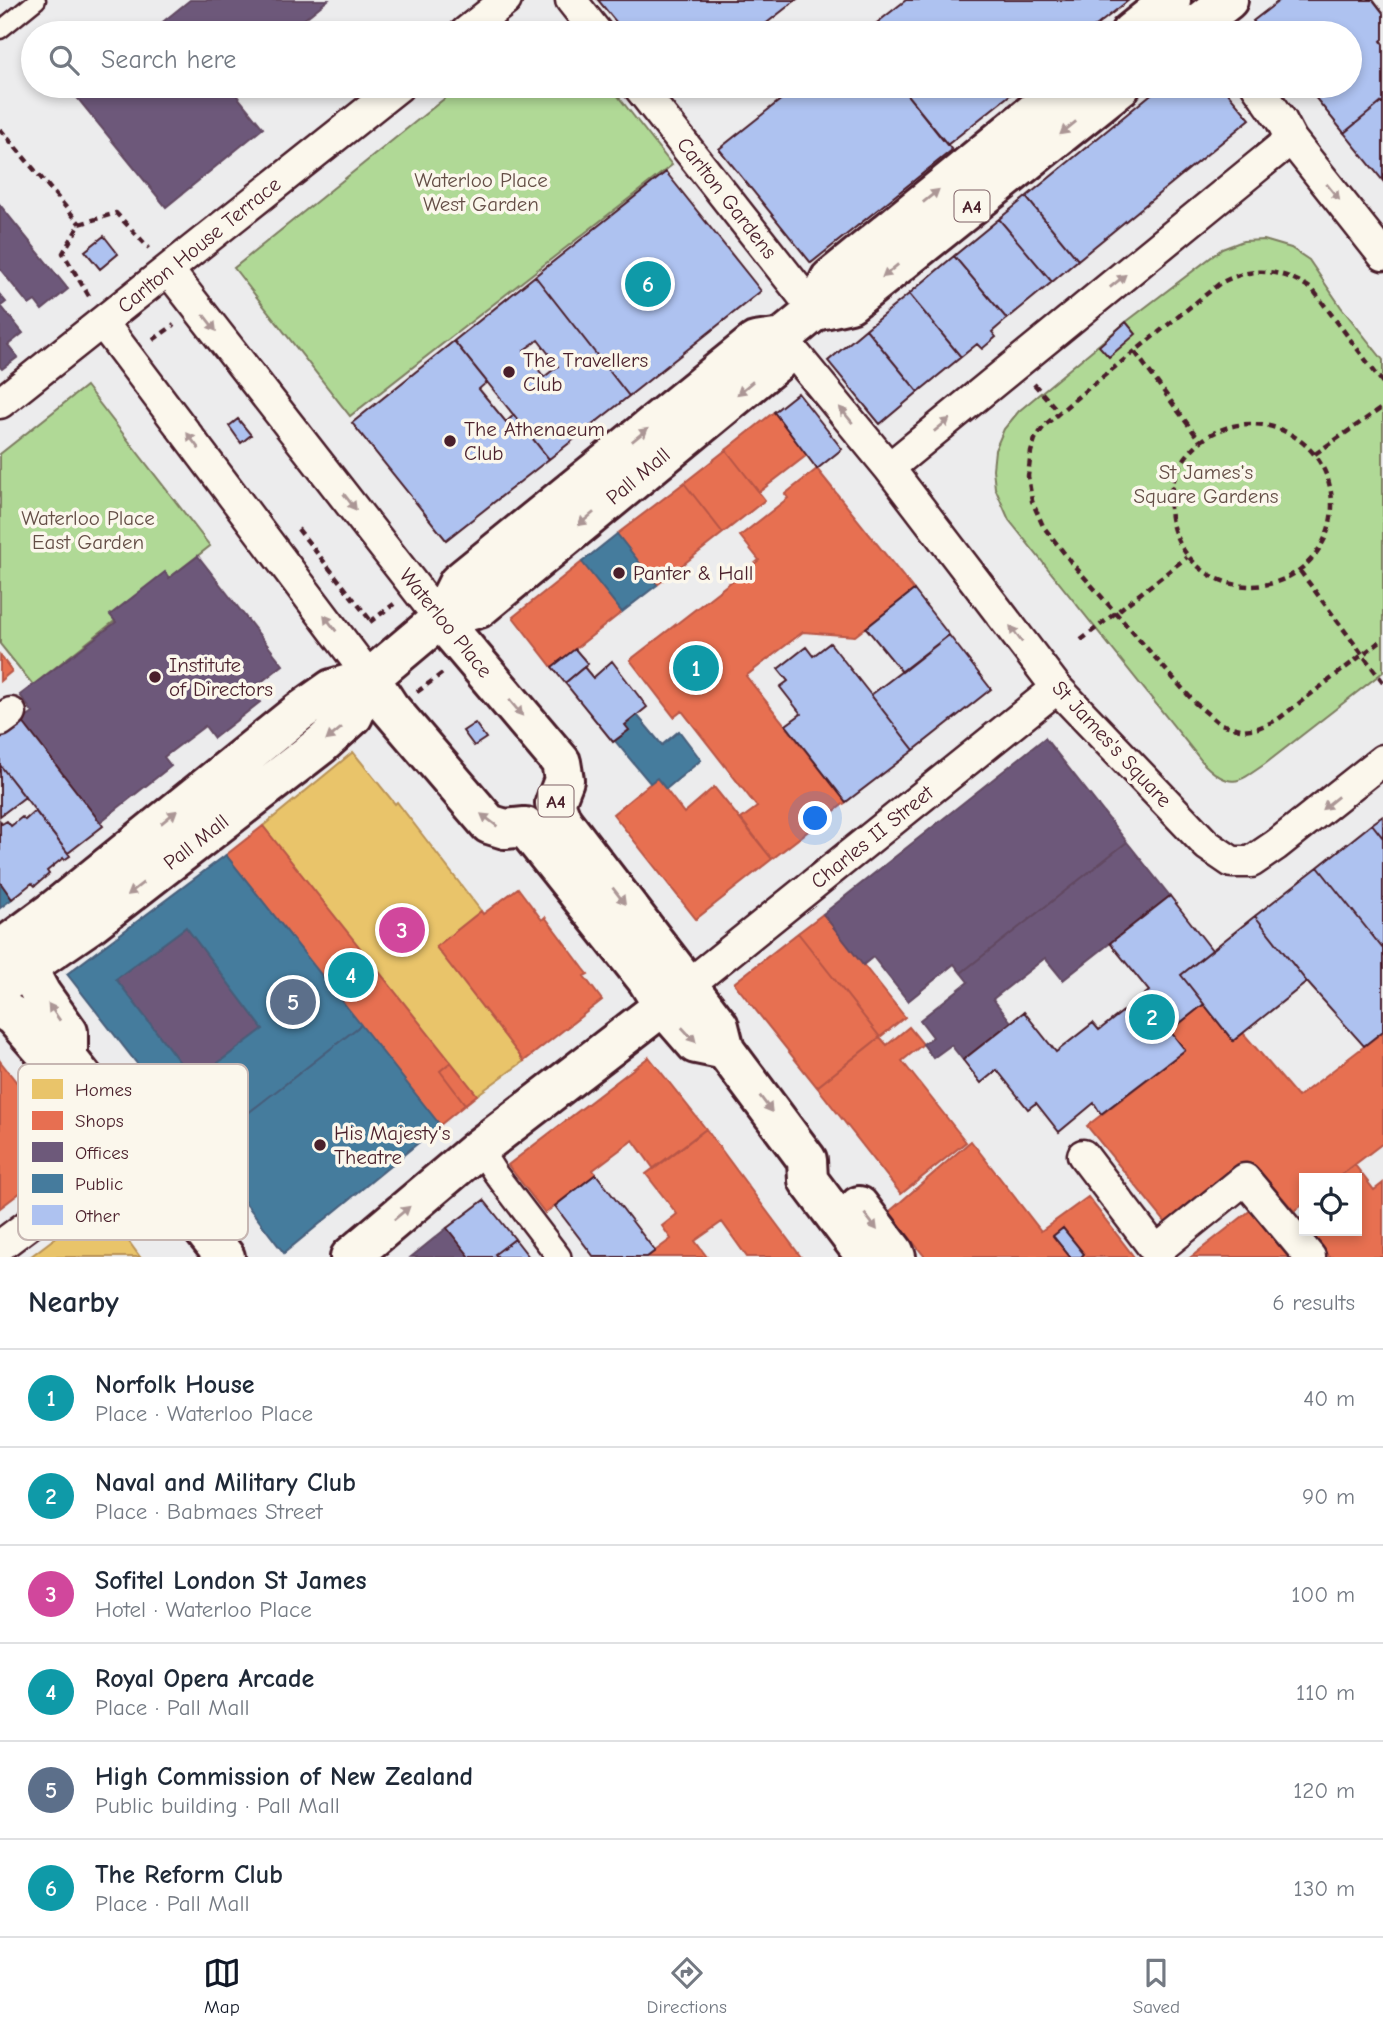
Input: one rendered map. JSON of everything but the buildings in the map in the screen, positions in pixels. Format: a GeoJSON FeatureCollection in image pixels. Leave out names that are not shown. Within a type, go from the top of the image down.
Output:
{"type":"FeatureCollection","features":[{"type":"Feature","properties":{"kind":"main road"},"geometry":{"type":"LineString","coordinates":[[1145,21],[1171,0]]}},
{"type":"Feature","properties":{"kind":"main road","name":"Pall Mall"},"geometry":{"type":"LineString","coordinates":[[816,311],[830,279],[1051,98]]}},
{"type":"Feature","properties":{"kind":"main road","name":"Pall Mall"},"geometry":{"type":"LineString","coordinates":[[12,960],[298,713],[332,689],[370,678],[440,618],[479,608],[777,362],[782,338],[816,311],[850,303],[1106,98]]}},
{"type":"Feature","properties":{"kind":"main road","name":"Waterloo Place"},"geometry":{"type":"LineString","coordinates":[[440,618],[561,762],[564,780],[555,803]]}},
{"type":"Feature","properties":{"kind":"main road"},"geometry":{"type":"LineString","coordinates":[[370,678],[389,707],[489,824],[505,829],[525,827],[555,803]]}},
{"type":"Feature","properties":{"kind":"main road","name":"A4"},"geometry":{"type":"LineString","coordinates":[[555,803],[562,821],[675,996],[719,1026],[724,1050],[807,1160],[808,1180],[866,1257]]}},
{"type":"Feature","properties":{"kind":"main road"},"geometry":{"type":"LineString","coordinates":[[525,827],[647,980],[675,996]]}},
{"type":"Feature","properties":{"kind":"main road","name":"A4"},"geometry":{"type":"LineString","coordinates":[[12,960],[68,1032],[68,1059]]}},
{"type":"Feature","properties":{"kind":"main road","name":"Charles II Street"},"geometry":{"type":"LineString","coordinates":[[350,1257],[479,1147],[675,996]]}},
{"type":"Feature","properties":{"kind":"main road"},"geometry":{"type":"LineString","coordinates":[[0,1008],[13,1016],[42,1049],[68,1059],[72,1064]]}},
{"type":"Feature","properties":{"kind":"main road","name":"A4"},"geometry":{"type":"LineString","coordinates":[[807,1160],[817,1161],[829,1168],[894,1252],[895,1257]]}},
{"type":"Feature","properties":{"kind":"main road"},"geometry":{"type":"LineString","coordinates":[[212,1240],[225,1257]]}},
{"type":"Feature","properties":{"kind":"street"},"geometry":{"type":"LineString","coordinates":[[480,21],[506,0]]}},
{"type":"Feature","properties":{"kind":"street"},"geometry":{"type":"LineString","coordinates":[[571,0],[588,21]]}},
{"type":"Feature","properties":{"kind":"street","name":"Carlton House Terrace"},"geometry":{"type":"LineString","coordinates":[[0,403],[97,311],[168,270],[384,98]]}},
{"type":"Feature","properties":{"kind":"street","name":"Carlton Gardens"},"geometry":{"type":"LineString","coordinates":[[647,98],[816,311]]}},
{"type":"Feature","properties":{"kind":"street"},"geometry":{"type":"LineString","coordinates":[[1266,98],[1282,120],[1291,139],[1383,255]]}},
{"type":"Feature","properties":{"kind":"street"},"geometry":{"type":"LineString","coordinates":[[889,468],[1291,139]]}},
{"type":"Feature","properties":{"kind":"street","name":"Waterloo Place"},"geometry":{"type":"LineString","coordinates":[[168,270],[440,618]]}},
{"type":"Feature","properties":{"kind":"street"},"geometry":{"type":"LineString","coordinates":[[97,311],[370,678]]}},
{"type":"Feature","properties":{"kind":"street","name":"St James's Square"},"geometry":{"type":"LineString","coordinates":[[782,338],[889,468],[1057,688],[1207,845],[1232,862],[1251,862],[1383,760]]}},
{"type":"Feature","properties":{"kind":"street","name":"Charles II Street"},"geometry":{"type":"LineString","coordinates":[[675,996],[1057,688]]}},
{"type":"Feature","properties":{"kind":"street"},"geometry":{"type":"LineString","coordinates":[[479,1147],[495,1173],[559,1257]]}},
{"type":"Feature","properties":{"kind":"street"},"geometry":{"type":"LineString","coordinates":[[1083,1155],[1156,1251],[1245,1179],[1310,1257]]}},
{"type":"Feature","properties":{"kind":"street"},"geometry":{"type":"LineString","coordinates":[[0,1246],[18,1232]]}},
{"type":"Feature","properties":{"kind":"lane"},"geometry":{"type":"LineString","coordinates":[[0,30],[37,0]]}},
{"type":"Feature","properties":{"kind":"path"},"geometry":{"type":"LineString","coordinates":[[0,129],[80,224]]}},
{"type":"Feature","properties":{"kind":"path"},"geometry":{"type":"LineString","coordinates":[[97,311],[63,254],[80,224],[116,213],[168,270]]}},
{"type":"Feature","properties":{"kind":"path"},"geometry":{"type":"LineString","coordinates":[[1383,383],[1313,290],[1298,279],[1269,271],[1244,272],[1219,284],[1045,425],[1035,439],[1029,464],[1032,501],[1044,526],[1071,562],[1195,703],[1220,724],[1244,730],[1258,728],[1277,720],[1383,639]]}},
{"type":"Feature","properties":{"kind":"path"},"geometry":{"type":"LineString","coordinates":[[1135,352],[1200,441]]}},
{"type":"Feature","properties":{"kind":"path"},"geometry":{"type":"LineString","coordinates":[[1315,454],[1383,407]]}},
{"type":"Feature","properties":{"kind":"path"},"geometry":{"type":"LineString","coordinates":[[1247,423],[1272,426],[1296,437],[1315,454],[1328,476],[1333,502],[1330,528],[1318,552],[1300,571],[1278,583],[1253,587],[1228,584],[1206,573],[1187,557],[1174,534],[1169,509],[1172,484],[1182,461],[1200,441],[1222,429],[1247,423]]}},
{"type":"Feature","properties":{"kind":"path"},"geometry":{"type":"LineString","coordinates":[[1081,640],[1187,557]]}},
{"type":"Feature","properties":{"kind":"path"},"geometry":{"type":"LineString","coordinates":[[1300,571],[1383,682]]}},
{"type":"Feature","properties":{"kind":"path"},"geometry":{"type":"LineString","coordinates":[[363,628],[402,597]]}},
{"type":"Feature","properties":{"kind":"path"},"geometry":{"type":"LineString","coordinates":[[411,697],[453,665]]}},
{"type":"Feature","properties":{"kind":"green space","name":"Waterloo Place West Garden"},"geometry":{"type":"Polygon","coordinates":[[[445,98],[619,98],[672,165],[350,416],[234,268],[445,98]]]}},
{"type":"Feature","properties":{"kind":"green space","name":"St James's Square Gardens"},"geometry":{"type":"Polygon","coordinates":[[[1264,240],[1291,248],[1309,260],[1341,307],[1383,360],[1383,672],[1265,764],[1235,781],[1222,778],[1205,765],[1009,520],[995,488],[993,469],[995,450],[1004,429],[1019,411],[1126,322],[1222,249],[1243,241],[1264,240]]]}},
{"type":"Feature","properties":{"kind":"green space","name":"Waterloo Place East Garden"},"geometry":{"type":"Polygon","coordinates":[[[86,386],[210,546],[33,685],[0,644],[0,454],[86,386]]]}},
{"type":"Feature","properties":{"kind":"place","name":"The Reform Club"},"geometry":{"type":"Point","coordinates":[648,284]}},
{"type":"Feature","properties":{"kind":"place","name":"The Travellers Club"},"geometry":{"type":"Point","coordinates":[509,372]}},
{"type":"Feature","properties":{"kind":"place","name":"The Athenaeum Club"},"geometry":{"type":"Point","coordinates":[450,441]}},
{"type":"Feature","properties":{"kind":"place","name":"Panter & Hall"},"geometry":{"type":"Point","coordinates":[619,573]}},
{"type":"Feature","properties":{"kind":"place","name":"Norfolk House"},"geometry":{"type":"Point","coordinates":[696,668]}},
{"type":"Feature","properties":{"kind":"place","name":"Institute of Directors"},"geometry":{"type":"Point","coordinates":[155,677]}},
{"type":"Feature","properties":{"kind":"place","name":"Sofitel London St James"},"geometry":{"type":"Point","coordinates":[402,930]}},
{"type":"Feature","properties":{"kind":"place","name":"Royal Opera Arcade"},"geometry":{"type":"Point","coordinates":[351,975]}},
{"type":"Feature","properties":{"kind":"place","name":"High Commission of New Zealand"},"geometry":{"type":"Point","coordinates":[293,1002]}},
{"type":"Feature","properties":{"kind":"place","name":"Naval and Military Club"},"geometry":{"type":"Point","coordinates":[1152,1017]}},
{"type":"Feature","properties":{"kind":"place","name":"His Majesty's Theatre"},"geometry":{"type":"Point","coordinates":[320,1145]}}]}
